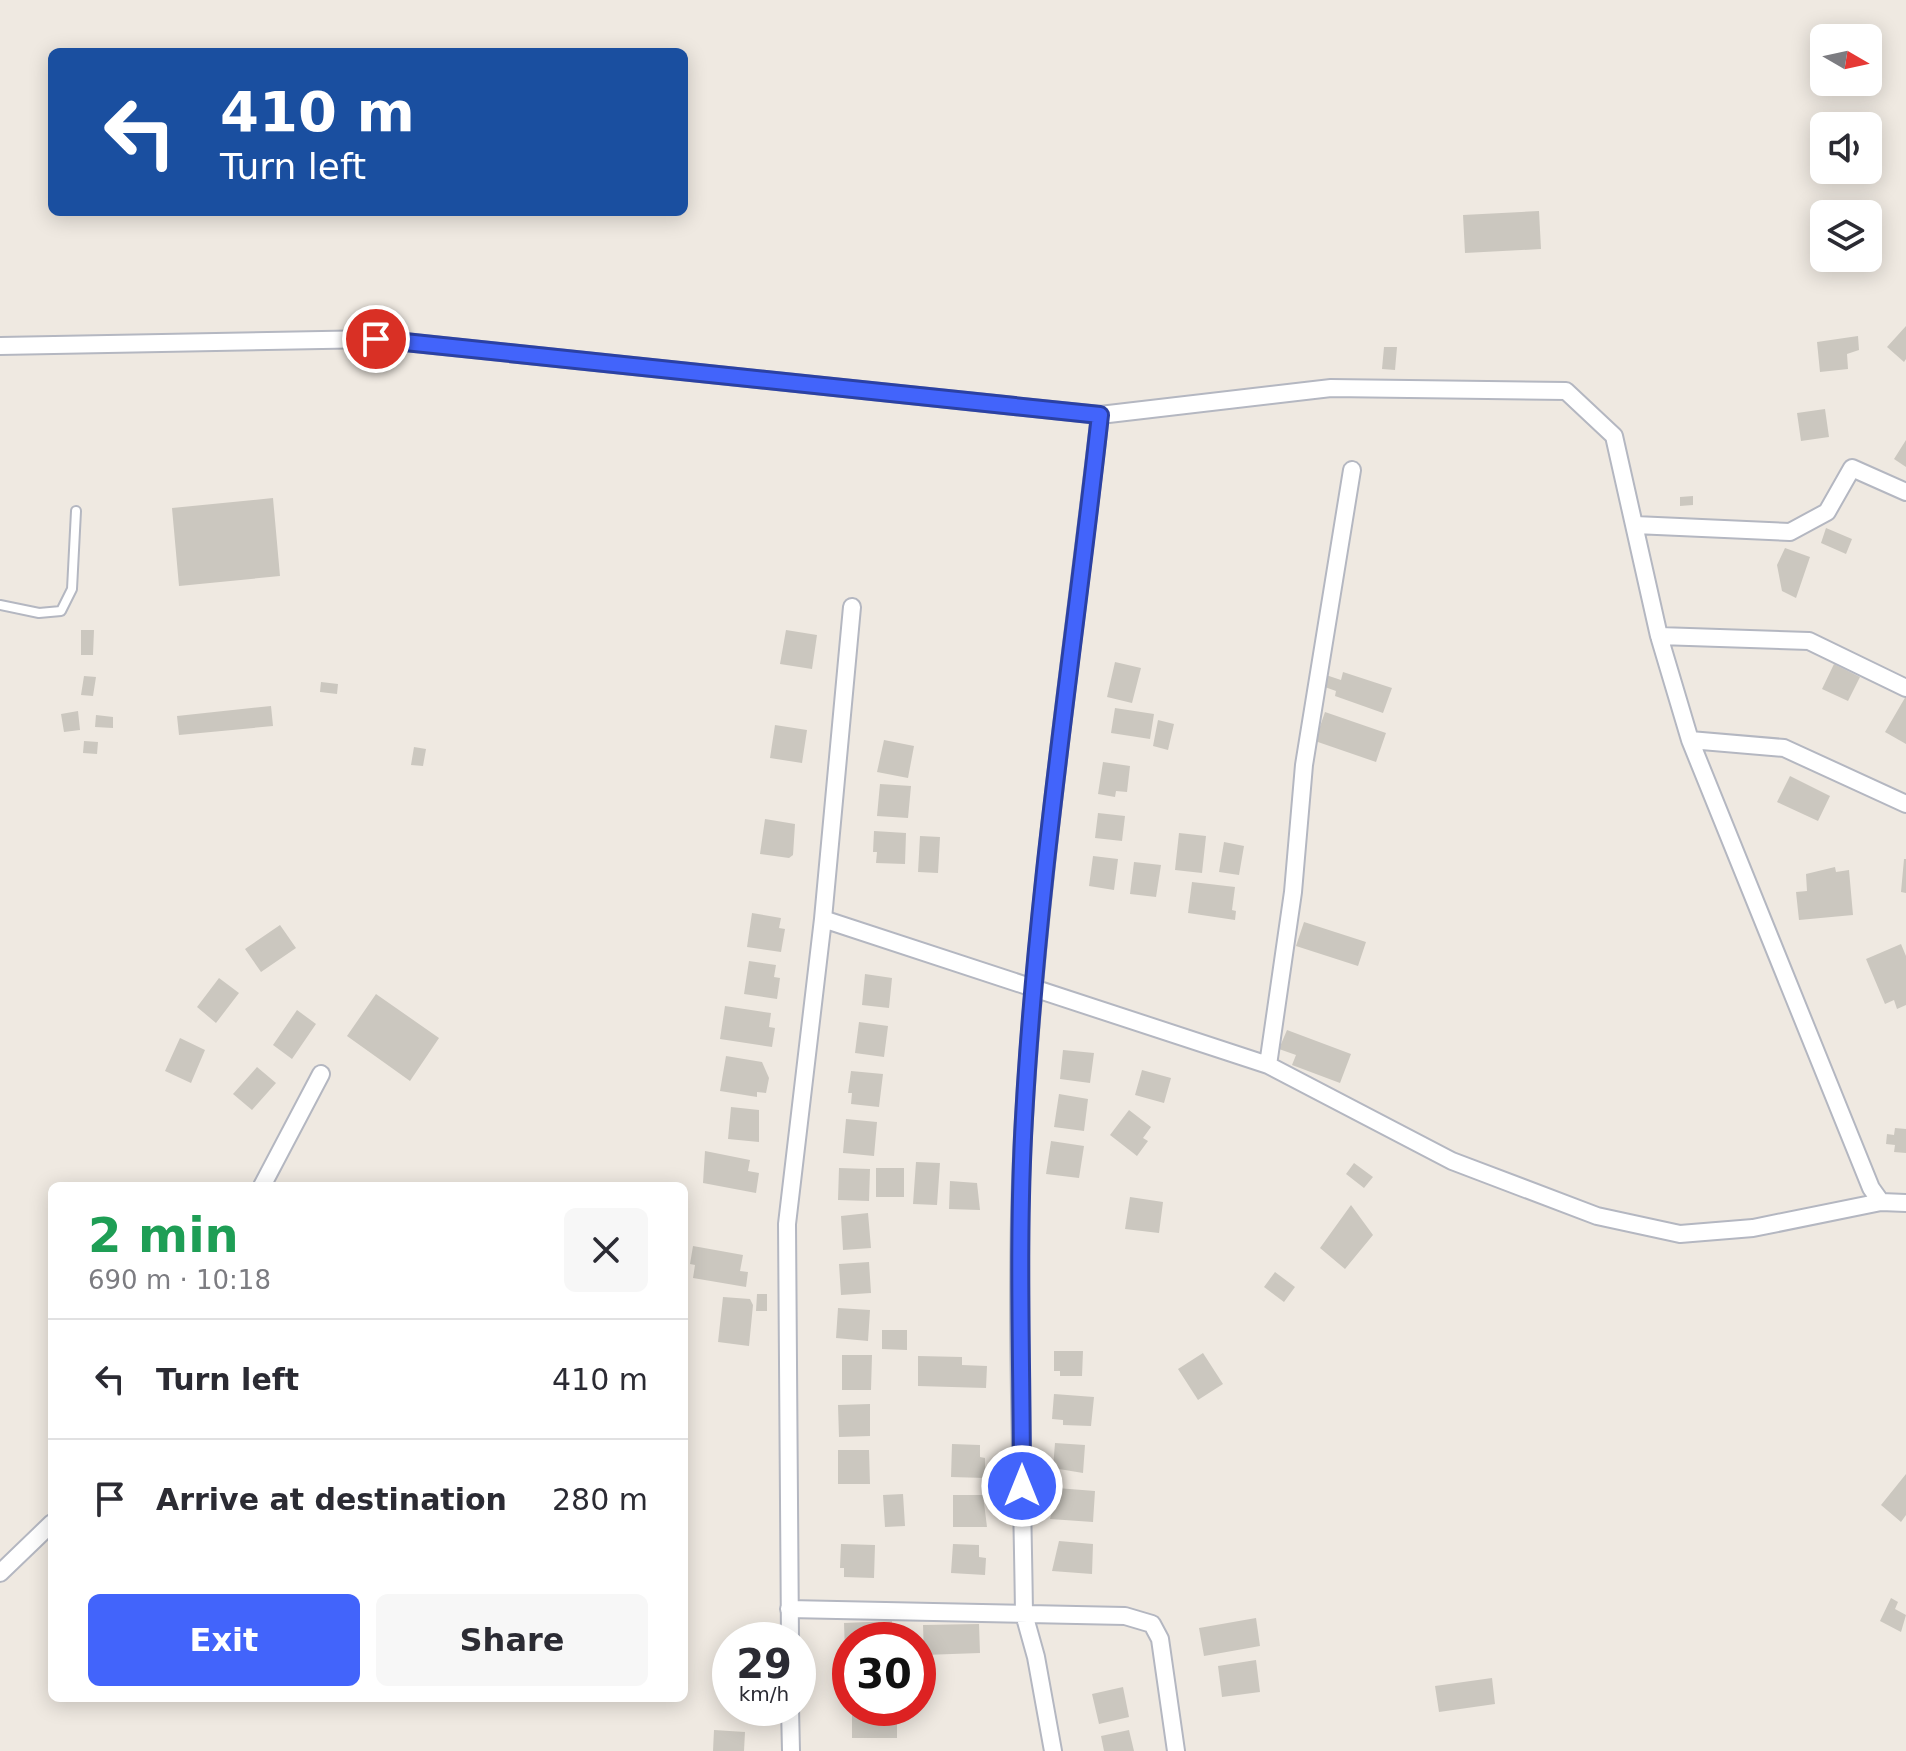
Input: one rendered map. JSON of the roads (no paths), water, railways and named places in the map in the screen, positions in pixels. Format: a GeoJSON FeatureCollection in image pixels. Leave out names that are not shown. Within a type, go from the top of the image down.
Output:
{"type":"FeatureCollection","features":[{"type":"Feature","properties":{"kind":"street"},"geometry":{"type":"LineString","coordinates":[[0,346],[376,339],[1100,415],[1331,388],[1566,391],[1614,436],[1659,636],[1690,740],[1871,1188],[1881,1202]]}},
{"type":"Feature","properties":{"kind":"street"},"geometry":{"type":"LineString","coordinates":[[1053,1751],[1036,1657],[1024,1614],[1020,1281],[1024,1121],[1033,991],[1100,415]]}},
{"type":"Feature","properties":{"kind":"street"},"geometry":{"type":"LineString","coordinates":[[1635,525],[1790,532],[1827,512],[1852,468],[1906,492]]}},
{"type":"Feature","properties":{"kind":"street"},"geometry":{"type":"LineString","coordinates":[[1268,1065],[1293,892],[1304,765],[1352,470]]}},
{"type":"Feature","properties":{"kind":"street"},"geometry":{"type":"LineString","coordinates":[[789,1622],[787,1224],[823,919],[852,607]]}},
{"type":"Feature","properties":{"kind":"street"},"geometry":{"type":"LineString","coordinates":[[1659,636],[1809,641],[1906,688]]}},
{"type":"Feature","properties":{"kind":"street"},"geometry":{"type":"LineString","coordinates":[[1690,740],[1784,748],[1906,804]]}},
{"type":"Feature","properties":{"kind":"street"},"geometry":{"type":"LineString","coordinates":[[823,919],[1033,991],[1268,1065],[1452,1161],[1597,1216],[1680,1234],[1753,1228],[1881,1202],[1906,1203]]}},
{"type":"Feature","properties":{"kind":"street"},"geometry":{"type":"LineString","coordinates":[[264,1182],[321,1074]]}},
{"type":"Feature","properties":{"kind":"street"},"geometry":{"type":"LineString","coordinates":[[0,1573],[48,1527]]}},
{"type":"Feature","properties":{"kind":"street"},"geometry":{"type":"LineString","coordinates":[[789,1609],[1125,1616],[1152,1624],[1160,1639],[1176,1751]]}},
{"type":"Feature","properties":{"kind":"street"},"geometry":{"type":"LineString","coordinates":[[790,1726],[791,1751]]}},
{"type":"Feature","properties":{"kind":"lane"},"geometry":{"type":"LineString","coordinates":[[0,605],[39,613],[61,611],[72,589],[76,511]]}}]}
